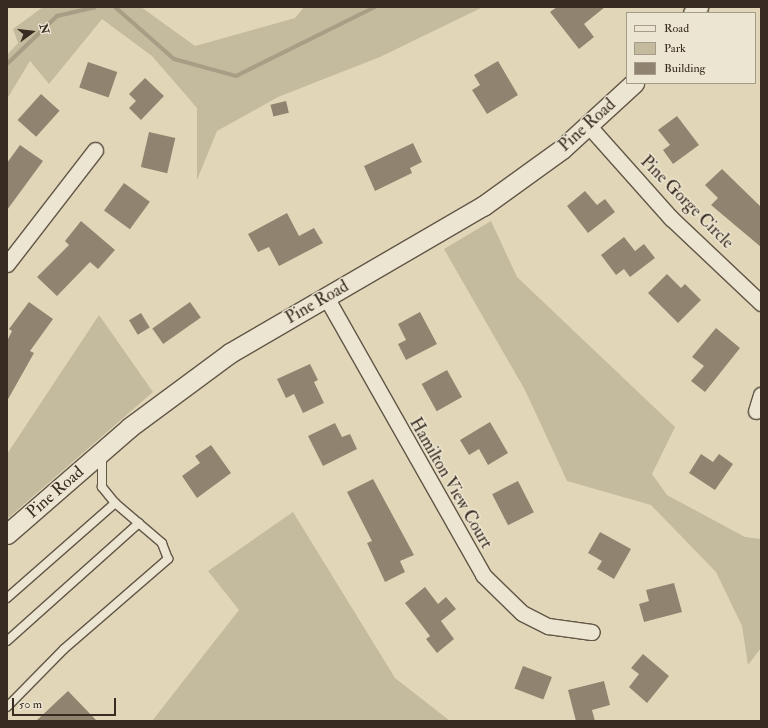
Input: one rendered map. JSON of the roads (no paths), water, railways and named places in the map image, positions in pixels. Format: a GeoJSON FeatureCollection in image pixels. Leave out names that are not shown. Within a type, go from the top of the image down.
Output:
{"type":"FeatureCollection","features":[{"type":"Feature","properties":{"kind":"street","name":"Pine Road"},"geometry":{"type":"LineString","coordinates":[[7,534],[103,450],[230,353],[482,206],[562,149],[633,84]]}},
{"type":"Feature","properties":{"kind":"street","name":"Pine Gorge Circle"},"geometry":{"type":"LineString","coordinates":[[588,125],[671,218],[761,303]]}},
{"type":"Feature","properties":{"kind":"street"},"geometry":{"type":"LineString","coordinates":[[7,264],[95,150]]}},
{"type":"Feature","properties":{"kind":"street","name":"Hamilton View Court"},"geometry":{"type":"LineString","coordinates":[[326,297],[463,544],[483,575],[522,613],[548,626],[592,632]]}},
{"type":"Feature","properties":{"kind":"street"},"geometry":{"type":"LineString","coordinates":[[756,411],[761,395]]}},
{"type":"Feature","properties":{"kind":"lane"},"geometry":{"type":"LineString","coordinates":[[7,707],[64,649],[168,559],[162,543],[115,503],[102,488],[100,478],[103,450]]}},
{"type":"Feature","properties":{"kind":"lane"},"geometry":{"type":"LineString","coordinates":[[7,598],[115,503]]}},
{"type":"Feature","properties":{"kind":"lane"},"geometry":{"type":"LineString","coordinates":[[7,641],[139,523]]}},
{"type":"Feature","properties":{"kind":"waterway"},"geometry":{"type":"LineString","coordinates":[[7,64],[57,16],[95,7]]}},
{"type":"Feature","properties":{"kind":"waterway"},"geometry":{"type":"LineString","coordinates":[[115,7],[174,59],[236,76],[375,7]]}}]}
